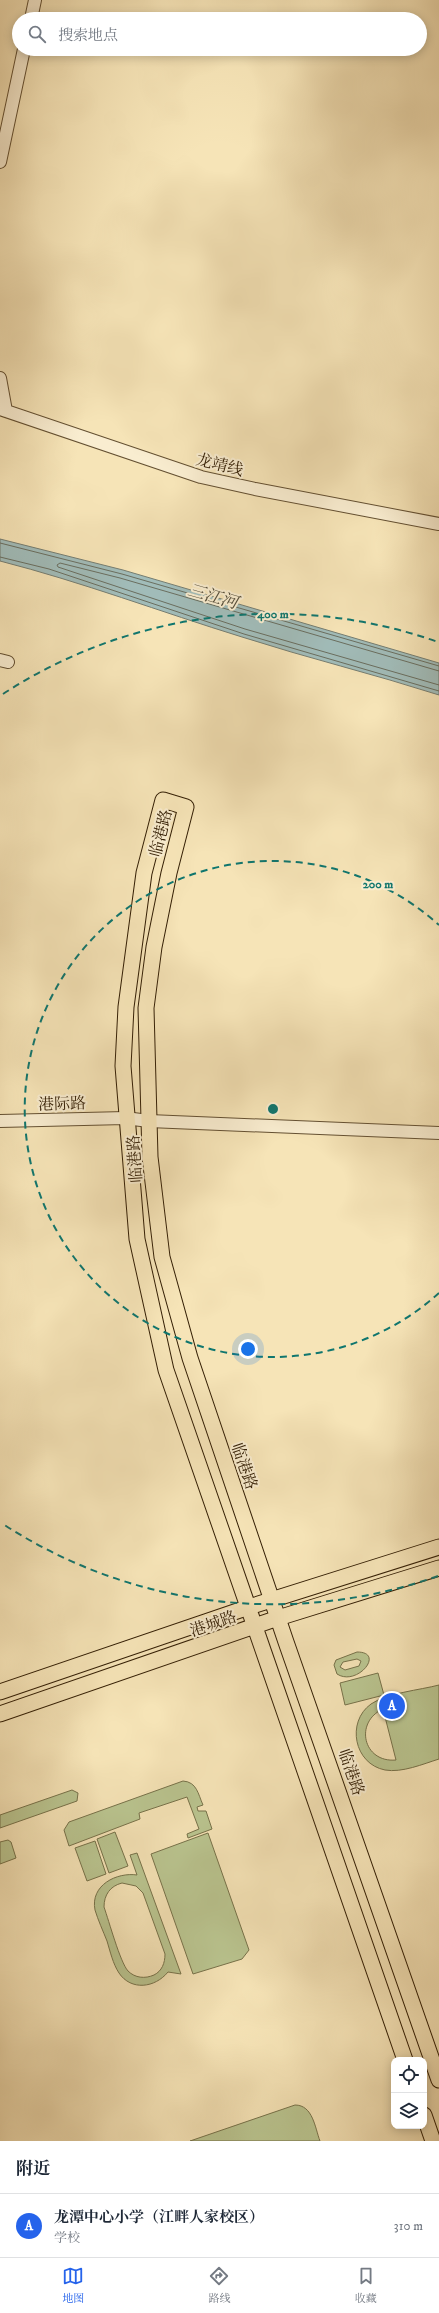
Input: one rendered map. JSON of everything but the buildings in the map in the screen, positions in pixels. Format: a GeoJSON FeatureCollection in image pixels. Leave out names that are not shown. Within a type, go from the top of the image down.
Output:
{"type":"FeatureCollection","features":[{"type":"Feature","properties":{"kind":"main road","name":"临港路"},"geometry":{"type":"LineString","coordinates":[[404,2057],[166,1370],[137,1240],[125,1118],[123,1066],[127,992],[144,873],[163,800],[186,806],[169,873],[154,947],[146,1008],[150,1157],[162,1257],[190,1358],[278,1618],[439,2080]]}},
{"type":"Feature","properties":{"kind":"main road","name":"港城路"},"geometry":{"type":"LineString","coordinates":[[0,1692],[249,1607],[439,1547]]}},
{"type":"Feature","properties":{"kind":"main road","name":"港城路"},"geometry":{"type":"LineString","coordinates":[[0,1714],[256,1627],[278,1618],[439,1568]]}},
{"type":"Feature","properties":{"kind":"main road"},"geometry":{"type":"LineString","coordinates":[[427,2124],[433,2141]]}},
{"type":"Feature","properties":{"kind":"street"},"geometry":{"type":"LineString","coordinates":[[32,12],[35,0]]}},
{"type":"Feature","properties":{"kind":"street"},"geometry":{"type":"LineString","coordinates":[[0,162],[23,56]]}},
{"type":"Feature","properties":{"kind":"street"},"geometry":{"type":"LineString","coordinates":[[0,378],[3,410]]}},
{"type":"Feature","properties":{"kind":"street","name":"龙靖线"},"geometry":{"type":"LineString","coordinates":[[3,410],[201,477],[255,489],[439,524]]}},
{"type":"Feature","properties":{"kind":"street","name":"港际路"},"geometry":{"type":"LineString","coordinates":[[0,1121],[125,1118],[149,1121],[439,1133]]}},
{"type":"Feature","properties":{"kind":"green space"},"geometry":{"type":"Polygon","coordinates":[[[357,1652],[365,1653],[369,1657],[369,1662],[360,1673],[345,1677],[337,1674],[334,1665],[336,1660],[357,1652]],[[357,1659],[343,1662],[340,1667],[345,1670],[359,1666],[361,1661],[357,1659]]]}},
{"type":"Feature","properties":{"kind":"green space"},"geometry":{"type":"Polygon","coordinates":[[[378,1673],[384,1695],[345,1705],[340,1683],[378,1673]]]}},
{"type":"Feature","properties":{"kind":"green space"},"geometry":{"type":"Polygon","coordinates":[[[439,1685],[439,1759],[412,1768],[392,1771],[374,1766],[366,1760],[360,1751],[356,1731],[358,1721],[363,1712],[371,1704],[386,1697],[439,1685]],[[383,1709],[374,1715],[368,1723],[366,1740],[370,1749],[376,1755],[385,1759],[396,1760],[383,1709]]]}},
{"type":"Feature","properties":{"kind":"green space"},"geometry":{"type":"Polygon","coordinates":[[[183,1781],[188,1782],[196,1789],[203,1805],[197,1807],[198,1811],[206,1811],[212,1829],[188,1838],[187,1834],[199,1829],[187,1797],[139,1813],[140,1819],[69,1846],[64,1830],[69,1822],[183,1781]]]}},
{"type":"Feature","properties":{"kind":"green space"},"geometry":{"type":"Polygon","coordinates":[[[72,1790],[78,1793],[77,1801],[0,1828],[0,1815],[72,1790]]]}},
{"type":"Feature","properties":{"kind":"green space"},"geometry":{"type":"Polygon","coordinates":[[[115,1832],[128,1866],[109,1873],[97,1839],[115,1832]]]}},
{"type":"Feature","properties":{"kind":"green space"},"geometry":{"type":"Polygon","coordinates":[[[208,1833],[249,1950],[242,1959],[193,1974],[151,1854],[208,1833]]]}},
{"type":"Feature","properties":{"kind":"green space"},"geometry":{"type":"Polygon","coordinates":[[[8,1840],[11,1842],[16,1858],[0,1864],[0,1842],[8,1840]]]}},
{"type":"Feature","properties":{"kind":"green space"},"geometry":{"type":"Polygon","coordinates":[[[95,1841],[106,1874],[87,1881],[75,1848],[95,1841]]]}},
{"type":"Feature","properties":{"kind":"green space"},"geometry":{"type":"Polygon","coordinates":[[[137,1853],[181,1974],[168,1972],[157,1981],[143,1985],[130,1983],[119,1973],[113,1962],[95,1910],[97,1894],[101,1887],[107,1882],[121,1876],[137,1875],[130,1855],[137,1853]],[[122,1883],[114,1886],[108,1892],[104,1907],[118,1950],[128,1971],[140,1977],[147,1977],[154,1975],[161,1969],[164,1964],[165,1954],[143,1893],[136,1886],[122,1883]]]}},
{"type":"Feature","properties":{"kind":"green space"},"geometry":{"type":"Polygon","coordinates":[[[295,2105],[301,2106],[310,2113],[320,2141],[190,2141],[295,2105]]]}},
{"type":"Feature","properties":{"kind":"water"},"geometry":{"type":"Polygon","coordinates":[[[0,539],[123,570],[439,663],[439,695],[266,645],[31,569],[0,561],[0,539]]]}},
{"type":"Feature","properties":{"kind":"place","name":"龙潭中心小学（江畔人家校区）"},"geometry":{"type":"Point","coordinates":[392,1706]}},
{"type":"Feature","properties":{"kind":"water label","name":"三江河"},"geometry":{"type":"Point","coordinates":[213,596]}}]}
